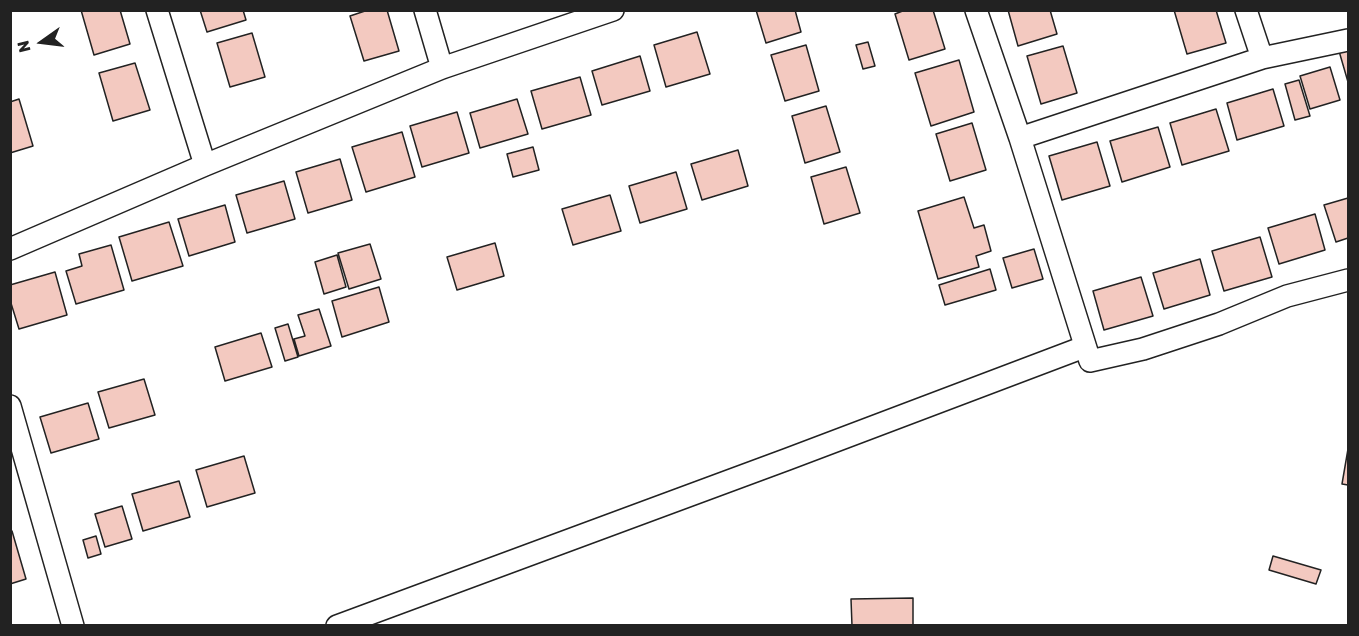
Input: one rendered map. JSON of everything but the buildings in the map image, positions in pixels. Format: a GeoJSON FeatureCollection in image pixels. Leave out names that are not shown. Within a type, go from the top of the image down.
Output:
{"type":"FeatureCollection","features":[{"type":"Feature","properties":{"kind":"street"},"geometry":{"type":"LineString","coordinates":[[157,10],[205,165]]}},
{"type":"Feature","properties":{"kind":"street"},"geometry":{"type":"LineString","coordinates":[[425,10],[442,68]]}},
{"type":"Feature","properties":{"kind":"street"},"geometry":{"type":"LineString","coordinates":[[10,249],[205,165],[442,68],[613,10]]}},
{"type":"Feature","properties":{"kind":"street"},"geometry":{"type":"LineString","coordinates":[[976,10],[1020,138],[1089,361],[1143,349],[1219,324],[1287,296],[1348,280]]}},
{"type":"Feature","properties":{"kind":"street"},"geometry":{"type":"LineString","coordinates":[[1245,10],[1262,57]]}},
{"type":"Feature","properties":{"kind":"street"},"geometry":{"type":"LineString","coordinates":[[1020,138],[1262,57],[1348,40]]}},
{"type":"Feature","properties":{"kind":"street"},"geometry":{"type":"LineString","coordinates":[[337,626],[1084,347]]}},
{"type":"Feature","properties":{"kind":"street"},"geometry":{"type":"LineString","coordinates":[[10,406],[73,626]]}}]}
